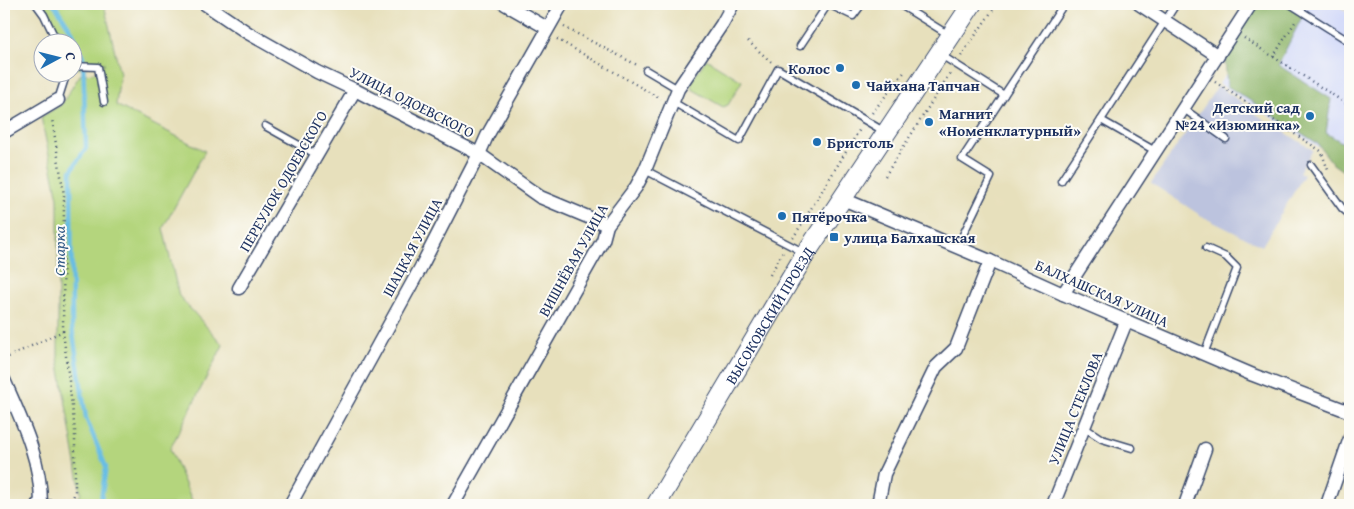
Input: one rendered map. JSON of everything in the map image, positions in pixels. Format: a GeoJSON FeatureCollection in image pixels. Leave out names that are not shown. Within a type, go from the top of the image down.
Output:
{"type":"FeatureCollection","features":[{"type":"Feature","properties":{"kind":"street","name":"УЛИЦА ОДОЕВСКОГО"},"geometry":{"type":"LineString","coordinates":[[205,4],[280,52],[479,154],[540,198],[606,225]]}},
{"type":"Feature","properties":{"kind":"street"},"geometry":{"type":"LineString","coordinates":[[505,4],[548,27]]}},
{"type":"Feature","properties":{"kind":"street","name":"ШАЦКАЯ УЛИЦА"},"geometry":{"type":"LineString","coordinates":[[290,505],[421,267],[487,136],[562,4]]}},
{"type":"Feature","properties":{"kind":"street","name":"ВИШНЁВАЯ УЛИЦА"},"geometry":{"type":"LineString","coordinates":[[453,505],[603,240],[606,225],[636,187],[645,170],[678,89],[733,4]]}},
{"type":"Feature","properties":{"kind":"street","name":"ВЫСОКОВСКИЙ ПРОЕЗД"},"geometry":{"type":"LineString","coordinates":[[656,505],[806,253],[972,4]]}},
{"type":"Feature","properties":{"kind":"street"},"geometry":{"type":"LineString","coordinates":[[1140,4],[1218,56]]}},
{"type":"Feature","properties":{"kind":"street"},"geometry":{"type":"LineString","coordinates":[[1063,294],[1157,152],[1251,4]]}},
{"type":"Feature","properties":{"kind":"street","name":"ПЕРЕУЛОК ОДОЕВСКОГО"},"geometry":{"type":"LineString","coordinates":[[238,288],[355,90]]}},
{"type":"Feature","properties":{"kind":"street"},"geometry":{"type":"LineString","coordinates":[[4,132],[54,103]]}},
{"type":"Feature","properties":{"kind":"street","name":"БАЛХАШСКАЯ УЛИЦА"},"geometry":{"type":"LineString","coordinates":[[843,199],[990,261],[1126,322],[1253,375],[1350,412]]}},
{"type":"Feature","properties":{"kind":"street"},"geometry":{"type":"LineString","coordinates":[[878,505],[884,474],[936,367],[956,348],[990,261]]}},
{"type":"Feature","properties":{"kind":"street","name":"УЛИЦА СТЕКЛОВА"},"geometry":{"type":"LineString","coordinates":[[1053,505],[1126,322]]}},
{"type":"Feature","properties":{"kind":"street"},"geometry":{"type":"LineString","coordinates":[[4,380],[30,438],[41,489],[39,504]]}},
{"type":"Feature","properties":{"kind":"street"},"geometry":{"type":"LineString","coordinates":[[1327,505],[1350,438]]}},
{"type":"Feature","properties":{"kind":"street"},"geometry":{"type":"LineString","coordinates":[[1185,505],[1205,449]]}},
{"type":"Feature","properties":{"kind":"lane"},"geometry":{"type":"LineString","coordinates":[[36,4],[52,32]]}},
{"type":"Feature","properties":{"kind":"lane"},"geometry":{"type":"LineString","coordinates":[[800,46],[827,4],[853,16],[862,4]]}},
{"type":"Feature","properties":{"kind":"lane"},"geometry":{"type":"LineString","coordinates":[[899,4],[950,36]]}},
{"type":"Feature","properties":{"kind":"lane"},"geometry":{"type":"LineString","coordinates":[[957,247],[991,177],[962,159],[1064,4]]}},
{"type":"Feature","properties":{"kind":"lane"},"geometry":{"type":"LineString","coordinates":[[1061,181],[1176,4]]}},
{"type":"Feature","properties":{"kind":"lane"},"geometry":{"type":"LineString","coordinates":[[1290,4],[1350,42]]}},
{"type":"Feature","properties":{"kind":"lane"},"geometry":{"type":"LineString","coordinates":[[938,53],[1004,95]]}},
{"type":"Feature","properties":{"kind":"lane"},"geometry":{"type":"LineString","coordinates":[[82,66],[98,67],[104,102]]}},
{"type":"Feature","properties":{"kind":"lane"},"geometry":{"type":"LineString","coordinates":[[671,103],[739,141],[778,69],[886,133]]}},
{"type":"Feature","properties":{"kind":"lane"},"geometry":{"type":"LineString","coordinates":[[646,70],[678,89]]}},
{"type":"Feature","properties":{"kind":"lane"},"geometry":{"type":"LineString","coordinates":[[54,103],[63,82]]}},
{"type":"Feature","properties":{"kind":"lane"},"geometry":{"type":"LineString","coordinates":[[1184,108],[1226,139]]}},
{"type":"Feature","properties":{"kind":"lane"},"geometry":{"type":"LineString","coordinates":[[1101,120],[1157,152]]}},
{"type":"Feature","properties":{"kind":"lane"},"geometry":{"type":"LineString","coordinates":[[265,126],[317,155]]}},
{"type":"Feature","properties":{"kind":"lane"},"geometry":{"type":"LineString","coordinates":[[1311,165],[1342,208],[1350,215]]}},
{"type":"Feature","properties":{"kind":"lane"},"geometry":{"type":"LineString","coordinates":[[645,170],[806,253]]}},
{"type":"Feature","properties":{"kind":"lane"},"geometry":{"type":"LineString","coordinates":[[1204,354],[1237,268],[1226,257],[1206,248]]}},
{"type":"Feature","properties":{"kind":"lane"},"geometry":{"type":"LineString","coordinates":[[1085,428],[1102,439],[1132,448]]}},
{"type":"Feature","properties":{"kind":"lane"},"geometry":{"type":"LineString","coordinates":[[39,504],[66,505]]}},
{"type":"Feature","properties":{"kind":"path"},"geometry":{"type":"LineString","coordinates":[[885,176],[956,64],[997,4]]}},
{"type":"Feature","properties":{"kind":"path"},"geometry":{"type":"LineString","coordinates":[[1273,57],[1302,12]]}},
{"type":"Feature","properties":{"kind":"path"},"geometry":{"type":"LineString","coordinates":[[548,27],[646,70]]}},
{"type":"Feature","properties":{"kind":"path"},"geometry":{"type":"LineString","coordinates":[[548,27],[671,103]]}},
{"type":"Feature","properties":{"kind":"path"},"geometry":{"type":"LineString","coordinates":[[1233,32],[1350,106]]}},
{"type":"Feature","properties":{"kind":"path"},"geometry":{"type":"LineString","coordinates":[[748,41],[766,57]]}},
{"type":"Feature","properties":{"kind":"path"},"geometry":{"type":"LineString","coordinates":[[770,274],[865,121],[909,68]]}},
{"type":"Feature","properties":{"kind":"path"},"geometry":{"type":"LineString","coordinates":[[1205,76],[1321,151],[1330,175]]}},
{"type":"Feature","properties":{"kind":"path"},"geometry":{"type":"LineString","coordinates":[[54,103],[64,195],[63,331],[75,431],[75,492],[70,505]]}},
{"type":"Feature","properties":{"kind":"path"},"geometry":{"type":"LineString","coordinates":[[4,359],[63,331]]}},
{"type":"Feature","properties":{"kind":"shaded area","name":"Детский сад №24 «Изюминка»"},"geometry":{"type":"Polygon","coordinates":[[[1272,4],[1335,4],[1350,14],[1350,159],[1347,165],[1219,84],[1272,4]]]}},
{"type":"Feature","properties":{"kind":"shaded area"},"geometry":{"type":"Polygon","coordinates":[[[1218,86],[1249,107],[1248,109],[1313,150],[1299,172],[1304,175],[1262,246],[1203,217],[1151,183],[1218,86]]]}},
{"type":"Feature","properties":{"kind":"green space"},"geometry":{"type":"Polygon","coordinates":[[[42,4],[104,4],[120,74],[116,105],[205,151],[163,228],[179,296],[223,345],[170,449],[194,505],[75,505],[74,502],[81,494],[58,358],[58,198],[41,117],[61,105],[76,82],[82,82],[82,75],[98,72],[105,63],[82,68],[82,32],[58,32],[42,4]]]}},
{"type":"Feature","properties":{"kind":"green space"},"geometry":{"type":"Polygon","coordinates":[[[1257,4],[1303,4],[1302,17],[1278,65],[1331,99],[1326,133],[1350,147],[1350,176],[1333,164],[1317,143],[1227,86],[1225,59],[1239,30],[1257,4]]]}},
{"type":"Feature","properties":{"kind":"green space"},"geometry":{"type":"Polygon","coordinates":[[[706,59],[742,81],[728,105],[723,107],[692,89],[691,83],[706,59]]]}},
{"type":"Feature","properties":{"kind":"waterway","name":"Старка"},"geometry":{"type":"LineString","coordinates":[[54,4],[73,33],[83,57],[86,148],[71,171],[72,327],[86,418],[106,467],[100,505]]}},
{"type":"Feature","properties":{"kind":"place","name":"Колос"},"geometry":{"type":"Point","coordinates":[840,68]}},
{"type":"Feature","properties":{"kind":"place","name":"Чайхана Тапчан"},"geometry":{"type":"Point","coordinates":[856,85]}},
{"type":"Feature","properties":{"kind":"place","name":"Детский сад №24 «Изюминка»"},"geometry":{"type":"Point","coordinates":[1310,116]}},
{"type":"Feature","properties":{"kind":"place","name":"Магнит «Номенклатурный»"},"geometry":{"type":"Point","coordinates":[929,122]}},
{"type":"Feature","properties":{"kind":"place","name":"Бристоль"},"geometry":{"type":"Point","coordinates":[817,142]}},
{"type":"Feature","properties":{"kind":"place","name":"Пятёрочка"},"geometry":{"type":"Point","coordinates":[782,216]}},
{"type":"Feature","properties":{"kind":"place","name":"улица Балхашская"},"geometry":{"type":"Point","coordinates":[834,237]}}]}
